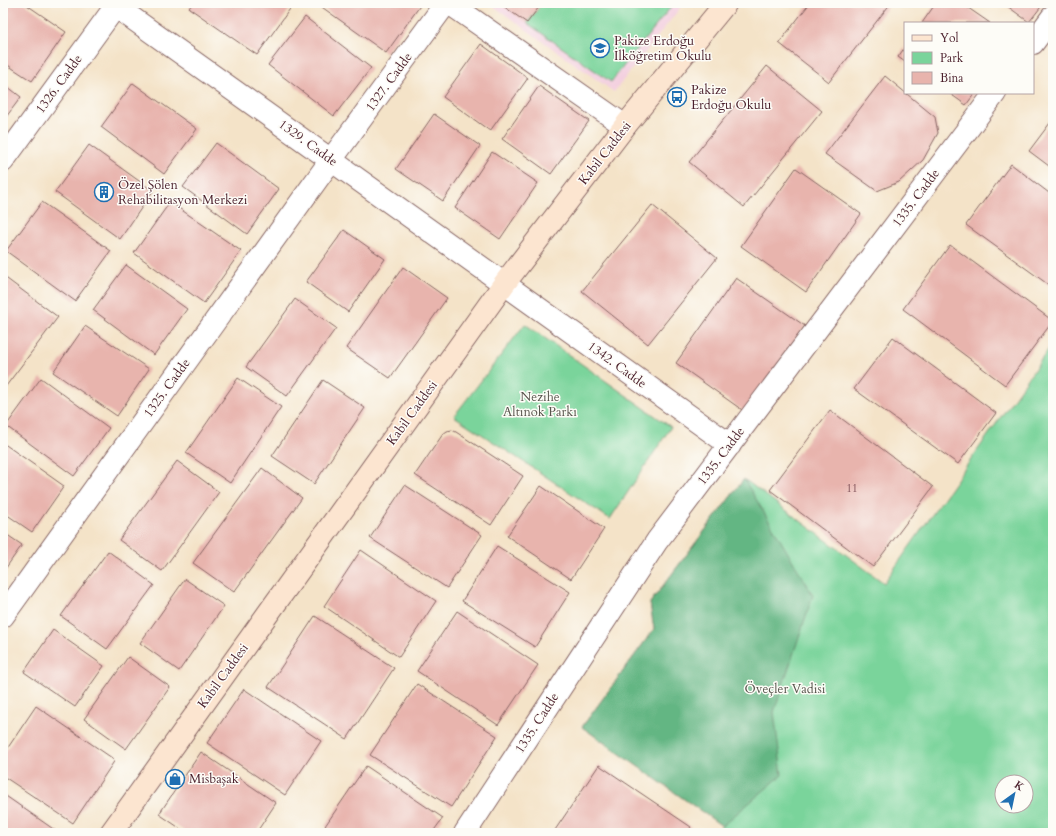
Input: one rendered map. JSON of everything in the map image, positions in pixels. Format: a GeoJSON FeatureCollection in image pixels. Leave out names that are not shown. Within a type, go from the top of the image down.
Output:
{"type":"FeatureCollection","features":[{"type":"Feature","properties":{"kind":"main road","name":"Kabil Caddesi"},"geometry":{"type":"LineString","coordinates":[[111,833],[504,284],[625,126],[726,3]]}},
{"type":"Feature","properties":{"kind":"street"},"geometry":{"type":"LineString","coordinates":[[448,3],[625,126]]}},
{"type":"Feature","properties":{"kind":"street","name":"1327. Cadde"},"geometry":{"type":"LineString","coordinates":[[331,160],[448,3]]}},
{"type":"Feature","properties":{"kind":"street","name":"1329. Cadde"},"geometry":{"type":"LineString","coordinates":[[115,4],[504,284]]}},
{"type":"Feature","properties":{"kind":"street","name":"1326. Cadde"},"geometry":{"type":"LineString","coordinates":[[3,161],[115,4]]}},
{"type":"Feature","properties":{"kind":"street"},"geometry":{"type":"LineString","coordinates":[[1034,42],[1053,16]]}},
{"type":"Feature","properties":{"kind":"street","name":"1335. Cadde"},"geometry":{"type":"LineString","coordinates":[[465,833],[658,541],[994,94]]}},
{"type":"Feature","properties":{"kind":"street","name":"1325. Cadde"},"geometry":{"type":"LineString","coordinates":[[3,616],[331,160]]}},
{"type":"Feature","properties":{"kind":"street","name":"1342. Cadde"},"geometry":{"type":"LineString","coordinates":[[504,284],[730,445]]}},
{"type":"Feature","properties":{"kind":"shaded area","name":"Pakize Erdoğu İlköğretim Okulu"},"geometry":{"type":"Polygon","coordinates":[[[489,3],[684,3],[614,92],[489,3]]]}},
{"type":"Feature","properties":{"kind":"green space","name":"Pakize Erdoğu İlköğretim Okulu"},"geometry":{"type":"Polygon","coordinates":[[[542,3],[674,3],[611,82],[527,23],[542,3]]]}},
{"type":"Feature","properties":{"kind":"green space","name":"Nezihe Altınok Parkı"},"geometry":{"type":"Polygon","coordinates":[[[525,324],[671,427],[610,519],[454,416],[525,324]]]}},
{"type":"Feature","properties":{"kind":"green space","name":"Öveçler Vadisi"},"geometry":{"type":"Polygon","coordinates":[[[1053,343],[1053,833],[717,833],[722,825],[582,727],[654,629],[650,603],[744,479],[884,583],[1053,343]]]}},
{"type":"Feature","properties":{"kind":"green space"},"geometry":{"type":"Polygon","coordinates":[[[744,479],[813,595],[774,712],[782,775],[722,826],[582,727],[654,629],[650,603],[744,479]]]}},
{"type":"Feature","properties":{"kind":"building"},"geometry":{"type":"Polygon","coordinates":[[[3,3],[24,3],[66,32],[32,81],[3,62],[3,3]]]}},
{"type":"Feature","properties":{"kind":"building"},"geometry":{"type":"Polygon","coordinates":[[[193,3],[288,3],[292,6],[257,55],[189,8],[193,3]]]}},
{"type":"Feature","properties":{"kind":"building"},"geometry":{"type":"Polygon","coordinates":[[[321,3],[422,3],[386,53],[319,5],[321,3]]]}},
{"type":"Feature","properties":{"kind":"building"},"geometry":{"type":"Polygon","coordinates":[[[499,3],[542,3],[527,23],[499,3]]]}},
{"type":"Feature","properties":{"kind":"building"},"geometry":{"type":"Polygon","coordinates":[[[810,3],[891,3],[829,82],[779,43],[810,3]]]}},
{"type":"Feature","properties":{"kind":"building"},"geometry":{"type":"Polygon","coordinates":[[[936,3],[961,3],[989,22],[923,22],[936,3]]]}},
{"type":"Feature","properties":{"kind":"building"},"geometry":{"type":"Polygon","coordinates":[[[1003,3],[1044,3],[1029,22],[1003,3]]]}},
{"type":"Feature","properties":{"kind":"building"},"geometry":{"type":"Polygon","coordinates":[[[305,17],[371,68],[334,116],[268,65],[305,17]]]}},
{"type":"Feature","properties":{"kind":"building"},"geometry":{"type":"Polygon","coordinates":[[[481,44],[528,78],[490,131],[443,97],[481,44]]]}},
{"type":"Feature","properties":{"kind":"building"},"geometry":{"type":"Polygon","coordinates":[[[904,48],[904,61],[898,57],[904,48]]]}},
{"type":"Feature","properties":{"kind":"building"},"geometry":{"type":"Polygon","coordinates":[[[767,66],[822,111],[744,207],[689,162],[767,66]]]}},
{"type":"Feature","properties":{"kind":"building"},"geometry":{"type":"Polygon","coordinates":[[[885,76],[904,92],[904,94],[907,94],[935,117],[938,133],[923,160],[899,182],[877,191],[825,154],[885,76]]]}},
{"type":"Feature","properties":{"kind":"building"},"geometry":{"type":"Polygon","coordinates":[[[3,83],[21,97],[3,121],[3,83]]]}},
{"type":"Feature","properties":{"kind":"building"},"geometry":{"type":"Polygon","coordinates":[[[133,83],[197,129],[164,174],[101,127],[133,83]]]}},
{"type":"Feature","properties":{"kind":"building"},"geometry":{"type":"Polygon","coordinates":[[[539,86],[589,121],[551,174],[502,139],[539,86]]]}},
{"type":"Feature","properties":{"kind":"building"},"geometry":{"type":"Polygon","coordinates":[[[950,94],[974,94],[966,105],[950,94]]]}},
{"type":"Feature","properties":{"kind":"building"},"geometry":{"type":"Polygon","coordinates":[[[434,114],[480,146],[443,201],[396,169],[434,114]]]}},
{"type":"Feature","properties":{"kind":"building"},"geometry":{"type":"Polygon","coordinates":[[[1053,119],[1053,169],[1029,151],[1053,119]]]}},
{"type":"Feature","properties":{"kind":"building"},"geometry":{"type":"Polygon","coordinates":[[[216,143],[279,189],[247,234],[183,187],[216,143]]]}},
{"type":"Feature","properties":{"kind":"building","name":"Özel Şölen Rehabilitasyon Merkezi"},"geometry":{"type":"Polygon","coordinates":[[[89,145],[153,191],[120,239],[55,192],[89,145]]]}},
{"type":"Feature","properties":{"kind":"building"},"geometry":{"type":"Polygon","coordinates":[[[492,152],[538,183],[500,239],[455,208],[492,152]]]}},
{"type":"Feature","properties":{"kind":"building"},"geometry":{"type":"Polygon","coordinates":[[[1011,164],[1053,196],[1053,288],[966,225],[1011,164]]]}},
{"type":"Feature","properties":{"kind":"building"},"geometry":{"type":"Polygon","coordinates":[[[796,168],[861,214],[806,292],[741,246],[796,168]]]}},
{"type":"Feature","properties":{"kind":"building"},"geometry":{"type":"Polygon","coordinates":[[[42,202],[111,251],[75,301],[6,251],[42,202]]]}},
{"type":"Feature","properties":{"kind":"building"},"geometry":{"type":"Polygon","coordinates":[[[170,202],[241,251],[204,303],[134,253],[170,202]]]}},
{"type":"Feature","properties":{"kind":"building"},"geometry":{"type":"Polygon","coordinates":[[[652,205],[717,258],[648,344],[582,291],[652,205]]]}},
{"type":"Feature","properties":{"kind":"building"},"geometry":{"type":"Polygon","coordinates":[[[344,230],[385,259],[348,312],[306,282],[344,230]]]}},
{"type":"Feature","properties":{"kind":"building"},"geometry":{"type":"Polygon","coordinates":[[[950,245],[1053,321],[1005,385],[903,309],[950,245]]]}},
{"type":"Feature","properties":{"kind":"building"},"geometry":{"type":"Polygon","coordinates":[[[126,265],[187,309],[154,355],[93,310],[126,265]]]}},
{"type":"Feature","properties":{"kind":"building"},"geometry":{"type":"Polygon","coordinates":[[[403,267],[447,298],[390,378],[346,348],[403,267]]]}},
{"type":"Feature","properties":{"kind":"building"},"geometry":{"type":"Polygon","coordinates":[[[3,276],[58,317],[3,390],[3,276]]]}},
{"type":"Feature","properties":{"kind":"building"},"geometry":{"type":"Polygon","coordinates":[[[736,278],[805,326],[745,412],[676,363],[736,278]]]}},
{"type":"Feature","properties":{"kind":"building"},"geometry":{"type":"Polygon","coordinates":[[[295,299],[336,328],[287,396],[246,367],[295,299]]]}},
{"type":"Feature","properties":{"kind":"building"},"geometry":{"type":"Polygon","coordinates":[[[85,326],[149,369],[117,416],[53,372],[85,326]]]}},
{"type":"Feature","properties":{"kind":"building"},"geometry":{"type":"Polygon","coordinates":[[[893,337],[996,413],[958,464],[854,389],[893,337]]]}},
{"type":"Feature","properties":{"kind":"building"},"geometry":{"type":"Polygon","coordinates":[[[41,378],[109,428],[74,476],[6,426],[41,378]]]}},
{"type":"Feature","properties":{"kind":"building"},"geometry":{"type":"Polygon","coordinates":[[[238,378],[281,407],[230,483],[186,453],[238,378]]]}},
{"type":"Feature","properties":{"kind":"building"},"geometry":{"type":"Polygon","coordinates":[[[323,380],[365,408],[314,484],[272,456],[323,380]]]}},
{"type":"Feature","properties":{"kind":"building"},"geometry":{"type":"Polygon","coordinates":[[[830,410],[933,487],[873,567],[770,490],[830,410]]]}},
{"type":"Feature","properties":{"kind":"building"},"geometry":{"type":"Polygon","coordinates":[[[452,430],[523,476],[491,525],[415,475],[443,434],[452,430]]]}},
{"type":"Feature","properties":{"kind":"building"},"geometry":{"type":"Polygon","coordinates":[[[3,443],[64,486],[32,532],[3,512],[3,443]]]}},
{"type":"Feature","properties":{"kind":"building"},"geometry":{"type":"Polygon","coordinates":[[[177,461],[219,492],[162,571],[119,540],[177,461]]]}},
{"type":"Feature","properties":{"kind":"building"},"geometry":{"type":"Polygon","coordinates":[[[262,468],[302,498],[234,592],[193,563],[262,468]]]}},
{"type":"Feature","properties":{"kind":"building"},"geometry":{"type":"Polygon","coordinates":[[[405,485],[482,535],[447,588],[370,538],[405,485]]]}},
{"type":"Feature","properties":{"kind":"building"},"geometry":{"type":"Polygon","coordinates":[[[541,486],[604,529],[571,579],[507,536],[541,486]]]}},
{"type":"Feature","properties":{"kind":"building"},"geometry":{"type":"Polygon","coordinates":[[[3,532],[22,545],[3,572],[3,532]]]}},
{"type":"Feature","properties":{"kind":"building"},"geometry":{"type":"Polygon","coordinates":[[[497,546],[570,592],[535,647],[462,601],[497,546]]]}},
{"type":"Feature","properties":{"kind":"building"},"geometry":{"type":"Polygon","coordinates":[[[361,550],[436,601],[399,657],[324,606],[361,550]]]}},
{"type":"Feature","properties":{"kind":"building"},"geometry":{"type":"Polygon","coordinates":[[[108,551],[154,585],[107,649],[61,616],[108,551]]]}},
{"type":"Feature","properties":{"kind":"building"},"geometry":{"type":"Polygon","coordinates":[[[185,579],[224,606],[179,671],[140,643],[185,579]]]}},
{"type":"Feature","properties":{"kind":"building"},"geometry":{"type":"Polygon","coordinates":[[[457,611],[538,665],[498,725],[417,671],[457,611]]]}},
{"type":"Feature","properties":{"kind":"building"},"geometry":{"type":"Polygon","coordinates":[[[315,616],[394,668],[347,739],[268,687],[315,616]]]}},
{"type":"Feature","properties":{"kind":"building"},"geometry":{"type":"Polygon","coordinates":[[[53,630],[104,666],[75,707],[24,672],[53,630]]]}},
{"type":"Feature","properties":{"kind":"building"},"geometry":{"type":"Polygon","coordinates":[[[128,657],[170,687],[126,749],[84,719],[128,657]]]}},
{"type":"Feature","properties":{"kind":"building"},"geometry":{"type":"Polygon","coordinates":[[[417,684],[497,736],[451,807],[370,755],[417,684]]]}},
{"type":"Feature","properties":{"kind":"building"},"geometry":{"type":"Polygon","coordinates":[[[244,689],[321,741],[285,795],[207,743],[244,689]]]}},
{"type":"Feature","properties":{"kind":"building"},"geometry":{"type":"Polygon","coordinates":[[[36,706],[115,760],[73,823],[3,776],[3,755],[36,706]]]}},
{"type":"Feature","properties":{"kind":"building"},"geometry":{"type":"Polygon","coordinates":[[[201,752],[276,803],[256,833],[187,833],[159,814],[201,752]]]}},
{"type":"Feature","properties":{"kind":"building"},"geometry":{"type":"Polygon","coordinates":[[[599,765],[691,827],[687,833],[553,833],[599,765]]]}},
{"type":"Feature","properties":{"kind":"building"},"geometry":{"type":"Polygon","coordinates":[[[366,766],[443,818],[432,833],[335,833],[325,826],[366,766]]]}},
{"type":"Feature","properties":{"kind":"building"},"geometry":{"type":"Polygon","coordinates":[[[3,794],[59,833],[3,833],[3,794]]]}},
{"type":"Feature","properties":{"kind":"place","name":"Pakize Erdoğu İlköğretim Okulu"},"geometry":{"type":"Point","coordinates":[600,48]}},
{"type":"Feature","properties":{"kind":"place","name":"Pakize Erdoğu Okulu"},"geometry":{"type":"Point","coordinates":[677,97]}},
{"type":"Feature","properties":{"kind":"place","name":"Özel Şölen Rehabilitasyon Merkezi"},"geometry":{"type":"Point","coordinates":[104,192]}},
{"type":"Feature","properties":{"kind":"place","name":"Misbaşak"},"geometry":{"type":"Point","coordinates":[175,779]}}]}
